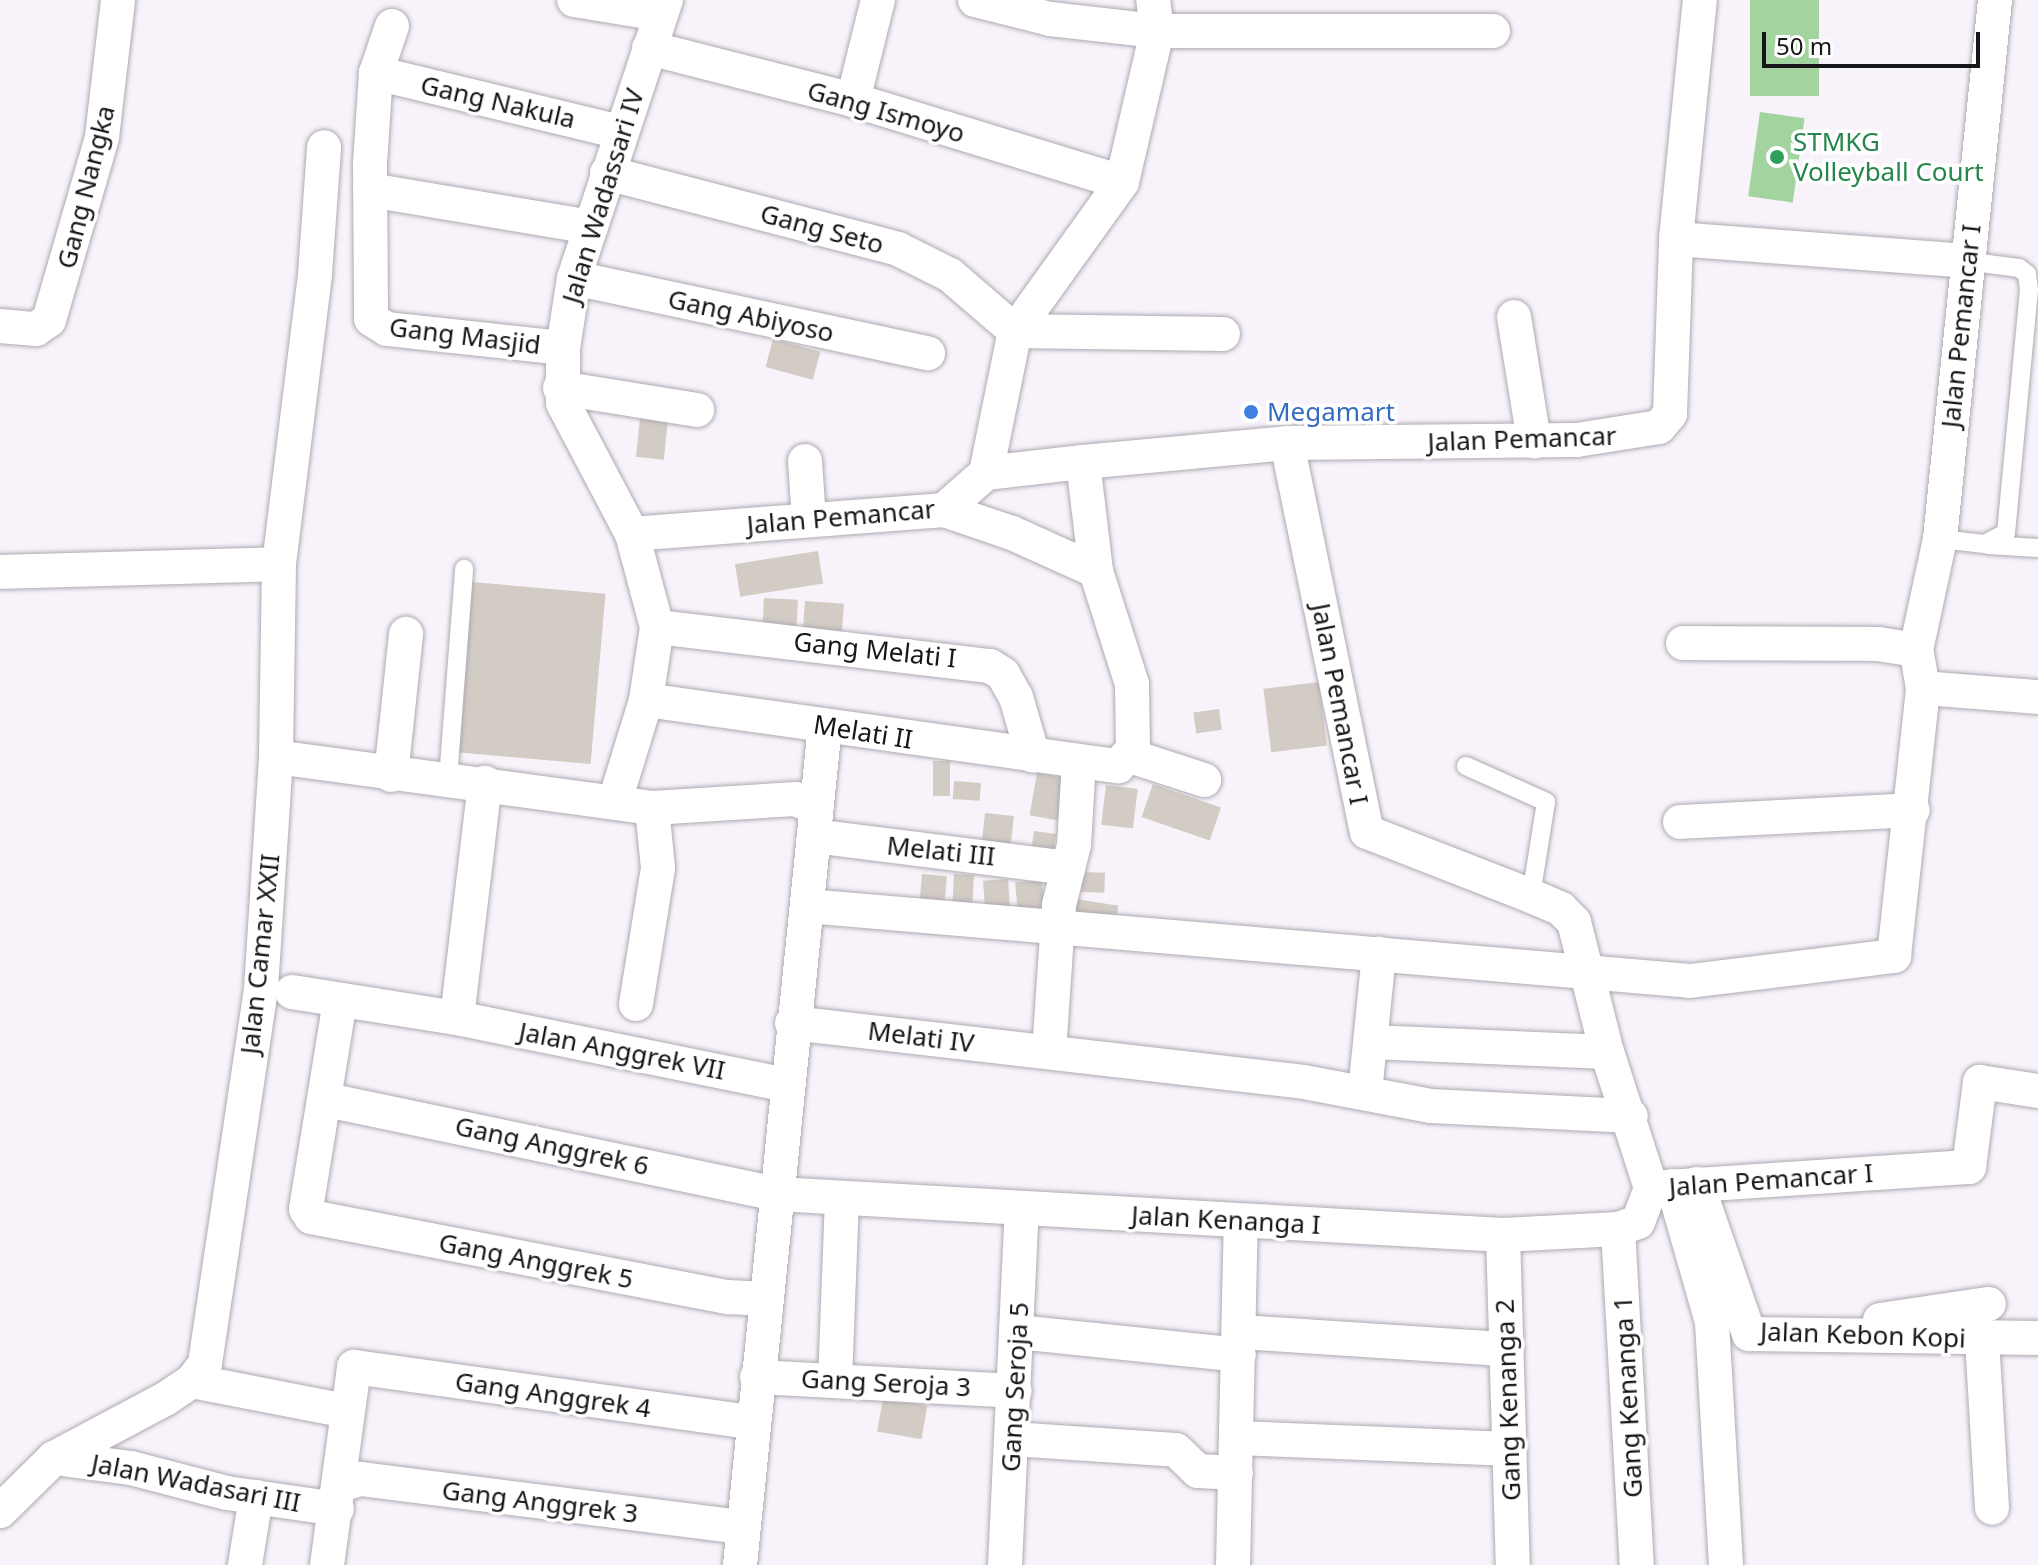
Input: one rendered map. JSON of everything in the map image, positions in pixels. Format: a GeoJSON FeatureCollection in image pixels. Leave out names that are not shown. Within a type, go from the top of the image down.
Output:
{"type":"FeatureCollection","features":[{"type":"Feature","properties":{"kind":"street","name":"Gang Nangka"},"geometry":{"type":"LineString","coordinates":[[0,326],[36,329],[49,320],[102,137],[118,0]]}},
{"type":"Feature","properties":{"kind":"street"},"geometry":{"type":"LineString","coordinates":[[574,0],[663,7]]}},
{"type":"Feature","properties":{"kind":"street"},"geometry":{"type":"LineString","coordinates":[[853,100],[878,0]]}},
{"type":"Feature","properties":{"kind":"street"},"geometry":{"type":"LineString","coordinates":[[975,0],[1050,19],[1155,16],[1493,31]]}},
{"type":"Feature","properties":{"kind":"street","name":"Jalan Pemancar"},"geometry":{"type":"LineString","coordinates":[[632,534],[944,510],[986,473],[1083,462],[1287,443],[1534,441],[1631,436],[1659,427],[1670,414],[1676,239],[1700,0]]}},
{"type":"Feature","properties":{"kind":"street","name":"Jalan Pemancar I"},"geometry":{"type":"LineString","coordinates":[[1589,972],[1690,981],[1894,956],[1913,810],[1920,667],[1940,539],[1995,0]]}},
{"type":"Feature","properties":{"kind":"street","name":"Jalan Wadassari IV"},"geometry":{"type":"LineString","coordinates":[[615,801],[646,700],[657,627],[632,534],[570,419],[560,388],[574,278],[663,7]]}},
{"type":"Feature","properties":{"kind":"street"},"geometry":{"type":"LineString","coordinates":[[986,473],[1015,331],[1122,182],[1155,16]]}},
{"type":"Feature","properties":{"kind":"street"},"geometry":{"type":"LineString","coordinates":[[392,26],[376,73],[370,190],[591,227]]}},
{"type":"Feature","properties":{"kind":"street","name":"Gang Ismoyo"},"geometry":{"type":"LineString","coordinates":[[649,48],[853,100],[1122,182]]}},
{"type":"Feature","properties":{"kind":"street","name":"Gang Nakula"},"geometry":{"type":"LineString","coordinates":[[376,73],[620,132]]}},
{"type":"Feature","properties":{"kind":"street","name":"Jalan Camar XXII"},"geometry":{"type":"LineString","coordinates":[[192,1381],[210,1346],[261,989],[276,757],[279,564],[315,274],[324,147]]}},
{"type":"Feature","properties":{"kind":"street","name":"Gang Seto"},"geometry":{"type":"LineString","coordinates":[[607,173],[898,249],[950,275],[1015,331]]}},
{"type":"Feature","properties":{"kind":"street","name":"Gang Masjid"},"geometry":{"type":"LineString","coordinates":[[370,190],[371,319],[387,329],[563,348]]}},
{"type":"Feature","properties":{"kind":"street"},"geometry":{"type":"LineString","coordinates":[[1676,239],[1966,261]]}},
{"type":"Feature","properties":{"kind":"street","name":"Gang Abiyoso"},"geometry":{"type":"LineString","coordinates":[[574,278],[928,353]]}},
{"type":"Feature","properties":{"kind":"street"},"geometry":{"type":"LineString","coordinates":[[1514,317],[1534,441]]}},
{"type":"Feature","properties":{"kind":"street"},"geometry":{"type":"LineString","coordinates":[[1015,331],[1223,334]]}},
{"type":"Feature","properties":{"kind":"street"},"geometry":{"type":"LineString","coordinates":[[560,388],[697,410]]}},
{"type":"Feature","properties":{"kind":"street","name":"Jalan Pemancar I"},"geometry":{"type":"LineString","coordinates":[[1287,443],[1367,832],[1561,909],[1574,922],[1607,1052],[1631,1116],[1674,1186],[1969,1167],[1980,1082],[2038,1091]]}},
{"type":"Feature","properties":{"kind":"street"},"geometry":{"type":"LineString","coordinates":[[805,461],[809,520]]}},
{"type":"Feature","properties":{"kind":"street"},"geometry":{"type":"LineString","coordinates":[[1083,462],[1096,571],[1132,684],[1130,756],[1204,780]]}},
{"type":"Feature","properties":{"kind":"street"},"geometry":{"type":"LineString","coordinates":[[944,510],[1012,533],[1096,571]]}},
{"type":"Feature","properties":{"kind":"street"},"geometry":{"type":"LineString","coordinates":[[0,572],[279,564]]}},
{"type":"Feature","properties":{"kind":"street","name":"Gang Melati I"},"geometry":{"type":"LineString","coordinates":[[657,627],[990,666],[1003,674],[1016,697],[1033,756]]}},
{"type":"Feature","properties":{"kind":"street"},"geometry":{"type":"LineString","coordinates":[[391,775],[406,634]]}},
{"type":"Feature","properties":{"kind":"street"},"geometry":{"type":"LineString","coordinates":[[1683,643],[1877,644],[1920,667],[2038,697]]}},
{"type":"Feature","properties":{"kind":"street","name":"Melati II"},"geometry":{"type":"LineString","coordinates":[[646,700],[1079,762],[1118,766],[1130,756]]}},
{"type":"Feature","properties":{"kind":"street"},"geometry":{"type":"LineString","coordinates":[[740,1565],[741,1527],[792,1023],[825,726]]}},
{"type":"Feature","properties":{"kind":"street"},"geometry":{"type":"LineString","coordinates":[[276,757],[391,775],[485,783],[658,808],[658,868],[636,1004]]}},
{"type":"Feature","properties":{"kind":"street"},"geometry":{"type":"LineString","coordinates":[[1049,1052],[1057,927],[1068,868],[1079,762]]}},
{"type":"Feature","properties":{"kind":"street"},"geometry":{"type":"LineString","coordinates":[[457,1018],[485,783]]}},
{"type":"Feature","properties":{"kind":"street","name":"Melati III"},"geometry":{"type":"LineString","coordinates":[[658,808],[796,799],[814,822],[1068,868]]}},
{"type":"Feature","properties":{"kind":"street"},"geometry":{"type":"LineString","coordinates":[[1680,822],[1913,810]]}},
{"type":"Feature","properties":{"kind":"street"},"geometry":{"type":"LineString","coordinates":[[807,906],[1589,972]]}},
{"type":"Feature","properties":{"kind":"street"},"geometry":{"type":"LineString","coordinates":[[1365,1092],[1379,954]]}},
{"type":"Feature","properties":{"kind":"street","name":"Jalan Anggrek VII"},"geometry":{"type":"LineString","coordinates":[[292,992],[457,1018],[787,1085]]}},
{"type":"Feature","properties":{"kind":"street"},"geometry":{"type":"LineString","coordinates":[[327,1100],[340,1001]]}},
{"type":"Feature","properties":{"kind":"street","name":"Melati IV"},"geometry":{"type":"LineString","coordinates":[[792,1023],[1365,1092],[1431,1106],[1631,1116]]}},
{"type":"Feature","properties":{"kind":"street"},"geometry":{"type":"LineString","coordinates":[[1370,1042],[1607,1052]]}},
{"type":"Feature","properties":{"kind":"street","name":"Gang Anggrek 6"},"geometry":{"type":"LineString","coordinates":[[327,1100],[777,1194]]}},
{"type":"Feature","properties":{"kind":"street","name":"Gang Anggrek 5"},"geometry":{"type":"LineString","coordinates":[[327,1100],[308,1214],[698,1291],[766,1299]]}},
{"type":"Feature","properties":{"kind":"street"},"geometry":{"type":"LineString","coordinates":[[1618,1229],[1638,1222],[1674,1186],[1712,1322],[1726,1565]]}},
{"type":"Feature","properties":{"kind":"street","name":"Jalan Kebon Kopi"},"geometry":{"type":"LineString","coordinates":[[1674,1186],[1749,1334],[2038,1338]]}},
{"type":"Feature","properties":{"kind":"street","name":"Jalan Kenanga I"},"geometry":{"type":"LineString","coordinates":[[777,1194],[1503,1235],[1618,1229]]}},
{"type":"Feature","properties":{"kind":"street"},"geometry":{"type":"LineString","coordinates":[[835,1381],[842,1198]]}},
{"type":"Feature","properties":{"kind":"street","name":"Gang Seroja 5"},"geometry":{"type":"LineString","coordinates":[[1005,1565],[1022,1208]]}},
{"type":"Feature","properties":{"kind":"street"},"geometry":{"type":"LineString","coordinates":[[1233,1565],[1241,1221]]}},
{"type":"Feature","properties":{"kind":"street","name":"Gang Kenanga 1"},"geometry":{"type":"LineString","coordinates":[[1618,1229],[1637,1565]]}},
{"type":"Feature","properties":{"kind":"street","name":"Gang Kenanga 2"},"geometry":{"type":"LineString","coordinates":[[1503,1235],[1513,1565]]}},
{"type":"Feature","properties":{"kind":"street"},"geometry":{"type":"LineString","coordinates":[[1861,1337],[1867,1322],[1989,1304]]}},
{"type":"Feature","properties":{"kind":"street"},"geometry":{"type":"LineString","coordinates":[[1018,1332],[1240,1344],[1506,1349]]}},
{"type":"Feature","properties":{"kind":"street"},"geometry":{"type":"LineString","coordinates":[[1982,1339],[1992,1508]]}},
{"type":"Feature","properties":{"kind":"street","name":"Gang Anggrek 4"},"geometry":{"type":"LineString","coordinates":[[339,1497],[354,1367],[752,1422]]}},
{"type":"Feature","properties":{"kind":"street","name":"Gang Seroja 3"},"geometry":{"type":"LineString","coordinates":[[757,1377],[1015,1391]]}},
{"type":"Feature","properties":{"kind":"street"},"geometry":{"type":"LineString","coordinates":[[0,1511],[54,1458],[192,1381],[331,1408]]}},
{"type":"Feature","properties":{"kind":"street"},"geometry":{"type":"LineString","coordinates":[[1237,1438],[1510,1449]]}},
{"type":"Feature","properties":{"kind":"street"},"geometry":{"type":"LineString","coordinates":[[1012,1439],[1176,1450],[1198,1471],[1236,1473]]}},
{"type":"Feature","properties":{"kind":"street","name":"Jalan Wadasari III"},"geometry":{"type":"LineString","coordinates":[[54,1458],[131,1468],[256,1497],[339,1497]]}},
{"type":"Feature","properties":{"kind":"street","name":"Gang Anggrek 3"},"geometry":{"type":"LineString","coordinates":[[339,1497],[361,1479],[741,1527]]}},
{"type":"Feature","properties":{"kind":"street"},"geometry":{"type":"LineString","coordinates":[[245,1565],[256,1497]]}},
{"type":"Feature","properties":{"kind":"street"},"geometry":{"type":"LineString","coordinates":[[327,1565],[339,1497]]}},
{"type":"Feature","properties":{"kind":"lane"},"geometry":{"type":"LineString","coordinates":[[1966,261],[2019,268],[2027,274],[2029,290],[2006,533],[1985,544]]}},
{"type":"Feature","properties":{"kind":"lane"},"geometry":{"type":"LineString","coordinates":[[1940,539],[2038,548]]}},
{"type":"Feature","properties":{"kind":"lane"},"geometry":{"type":"LineString","coordinates":[[448,779],[464,569]]}},
{"type":"Feature","properties":{"kind":"lane"},"geometry":{"type":"LineString","coordinates":[[1466,766],[1546,802],[1531,896]]}},
{"type":"Feature","properties":{"kind":"green space"},"geometry":{"type":"Polygon","coordinates":[[[1750,0],[1819,0],[1819,96],[1750,96],[1750,0]]]}},
{"type":"Feature","properties":{"kind":"green space","name":"STMKG Volleyball Court"},"geometry":{"type":"Polygon","coordinates":[[[1760,112],[1805,118],[1793,202],[1748,196],[1760,112]]]}},
{"type":"Feature","properties":{"kind":"building"},"geometry":{"type":"Polygon","coordinates":[[[773,339],[820,352],[813,380],[765,367],[773,339]]]}},
{"type":"Feature","properties":{"kind":"building"},"geometry":{"type":"Polygon","coordinates":[[[640,418],[668,421],[664,460],[636,457],[640,418]]]}},
{"type":"Feature","properties":{"kind":"building"},"geometry":{"type":"Polygon","coordinates":[[[818,551],[823,584],[740,597],[735,564],[818,551]]]}},
{"type":"Feature","properties":{"kind":"building"},"geometry":{"type":"Polygon","coordinates":[[[472,582],[605,594],[591,764],[457,752],[472,582]]]}},
{"type":"Feature","properties":{"kind":"building"},"geometry":{"type":"Polygon","coordinates":[[[764,598],[798,600],[796,635],[762,633],[764,598]]]}},
{"type":"Feature","properties":{"kind":"building"},"geometry":{"type":"Polygon","coordinates":[[[805,601],[844,604],[841,643],[802,640],[805,601]]]}},
{"type":"Feature","properties":{"kind":"building"},"geometry":{"type":"Polygon","coordinates":[[[1319,682],[1327,746],[1271,752],[1263,689],[1319,682]]]}},
{"type":"Feature","properties":{"kind":"building"},"geometry":{"type":"Polygon","coordinates":[[[1219,709],[1222,730],[1196,733],[1193,713],[1219,709]]]}},
{"type":"Feature","properties":{"kind":"building"},"geometry":{"type":"Polygon","coordinates":[[[933,761],[950,761],[950,796],[933,796],[933,761]]]}},
{"type":"Feature","properties":{"kind":"building"},"geometry":{"type":"Polygon","coordinates":[[[1037,773],[1065,778],[1057,820],[1030,815],[1037,773]]]}},
{"type":"Feature","properties":{"kind":"building"},"geometry":{"type":"Polygon","coordinates":[[[954,781],[981,783],[980,801],[953,799],[954,781]]]}},
{"type":"Feature","properties":{"kind":"building"},"geometry":{"type":"Polygon","coordinates":[[[1153,784],[1221,807],[1210,841],[1142,817],[1153,784]]]}},
{"type":"Feature","properties":{"kind":"building"},"geometry":{"type":"Polygon","coordinates":[[[1106,785],[1138,789],[1133,829],[1101,825],[1106,785]]]}},
{"type":"Feature","properties":{"kind":"building"},"geometry":{"type":"Polygon","coordinates":[[[985,813],[1014,816],[1010,848],[982,845],[985,813]]]}},
{"type":"Feature","properties":{"kind":"building"},"geometry":{"type":"Polygon","coordinates":[[[1034,831],[1056,834],[1052,862],[1030,859],[1034,831]]]}},
{"type":"Feature","properties":{"kind":"building"},"geometry":{"type":"Polygon","coordinates":[[[1082,872],[1105,873],[1104,893],[1081,892],[1082,872]]]}},
{"type":"Feature","properties":{"kind":"building"},"geometry":{"type":"Polygon","coordinates":[[[922,874],[947,876],[944,908],[919,906],[922,874]]]}},
{"type":"Feature","properties":{"kind":"building"},"geometry":{"type":"Polygon","coordinates":[[[954,874],[974,875],[972,906],[952,905],[954,874]]]}},
{"type":"Feature","properties":{"kind":"building"},"geometry":{"type":"Polygon","coordinates":[[[1008,879],[1010,911],[985,913],[983,881],[1008,879]]]}},
{"type":"Feature","properties":{"kind":"building"},"geometry":{"type":"Polygon","coordinates":[[[1042,880],[1045,916],[1018,918],[1015,882],[1042,880]]]}},
{"type":"Feature","properties":{"kind":"building"},"geometry":{"type":"Polygon","coordinates":[[[1076,899],[1118,906],[1115,927],[1073,921],[1076,899]]]}},
{"type":"Feature","properties":{"kind":"building"},"geometry":{"type":"Polygon","coordinates":[[[883,1398],[927,1406],[921,1439],[877,1431],[883,1398]]]}},
{"type":"Feature","properties":{"kind":"place","name":"STMKG Volleyball Court"},"geometry":{"type":"Point","coordinates":[1777,157]}},
{"type":"Feature","properties":{"kind":"place","name":"Megamart"},"geometry":{"type":"Point","coordinates":[1251,412]}}]}
